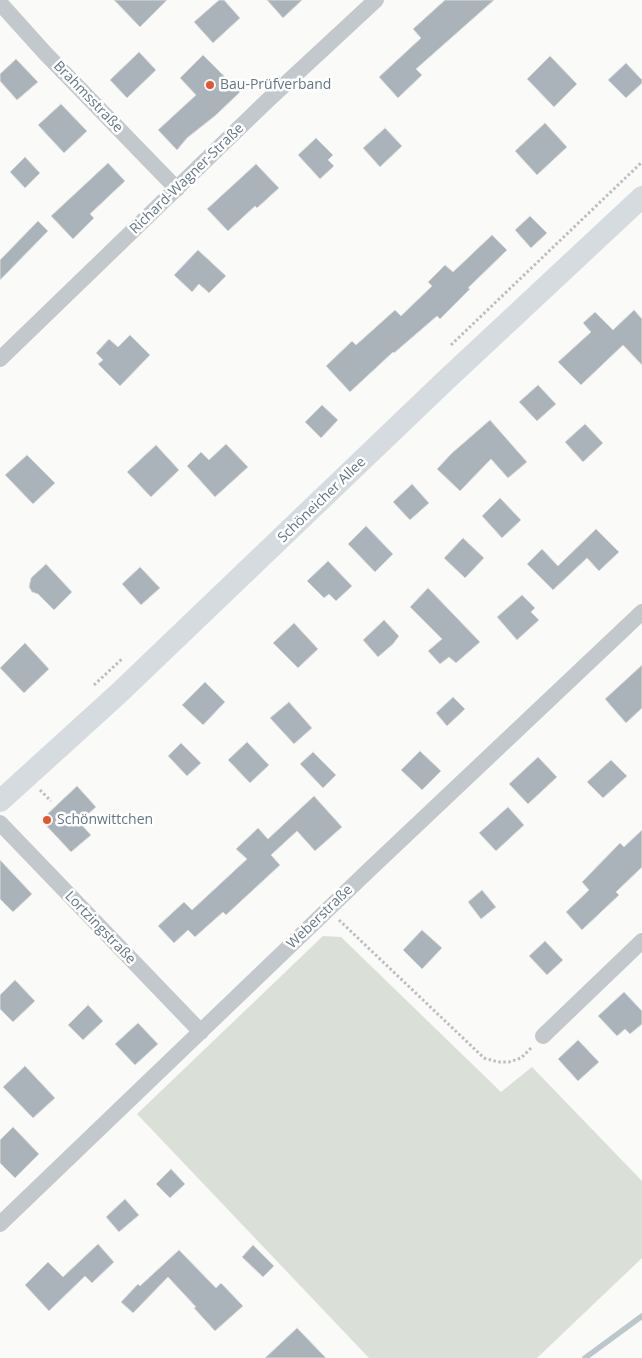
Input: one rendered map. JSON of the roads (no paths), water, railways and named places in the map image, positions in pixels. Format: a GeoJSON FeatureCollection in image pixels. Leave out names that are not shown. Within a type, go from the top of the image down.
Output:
{"type":"FeatureCollection","features":[{"type":"Feature","properties":{"kind":"street","name":"Richard-Wagner-Straße"},"geometry":{"type":"LineString","coordinates":[[0,359],[266,102],[376,0]]}},
{"type":"Feature","properties":{"kind":"street","name":"Brahmsstraße"},"geometry":{"type":"LineString","coordinates":[[0,3],[177,189]]}},
{"type":"Feature","properties":{"kind":"street","name":"Schöneicher Allee"},"geometry":{"type":"LineString","coordinates":[[0,802],[118,694],[446,380],[642,197]]}},
{"type":"Feature","properties":{"kind":"street","name":"Weberstraße"},"geometry":{"type":"LineString","coordinates":[[0,1224],[327,909],[642,612]]}},
{"type":"Feature","properties":{"kind":"street","name":"Lortzingstraße"},"geometry":{"type":"LineString","coordinates":[[0,823],[201,1032]]}},
{"type":"Feature","properties":{"kind":"street"},"geometry":{"type":"LineString","coordinates":[[543,1036],[642,940]]}},
{"type":"Feature","properties":{"kind":"waterway"},"geometry":{"type":"LineString","coordinates":[[585,1358],[642,1316]]}},
{"type":"Feature","properties":{"kind":"place","name":"Bau-Prüfverband"},"geometry":{"type":"Point","coordinates":[210,85]}},
{"type":"Feature","properties":{"kind":"place","name":"Schönwittchen"},"geometry":{"type":"Point","coordinates":[47,820]}}]}
